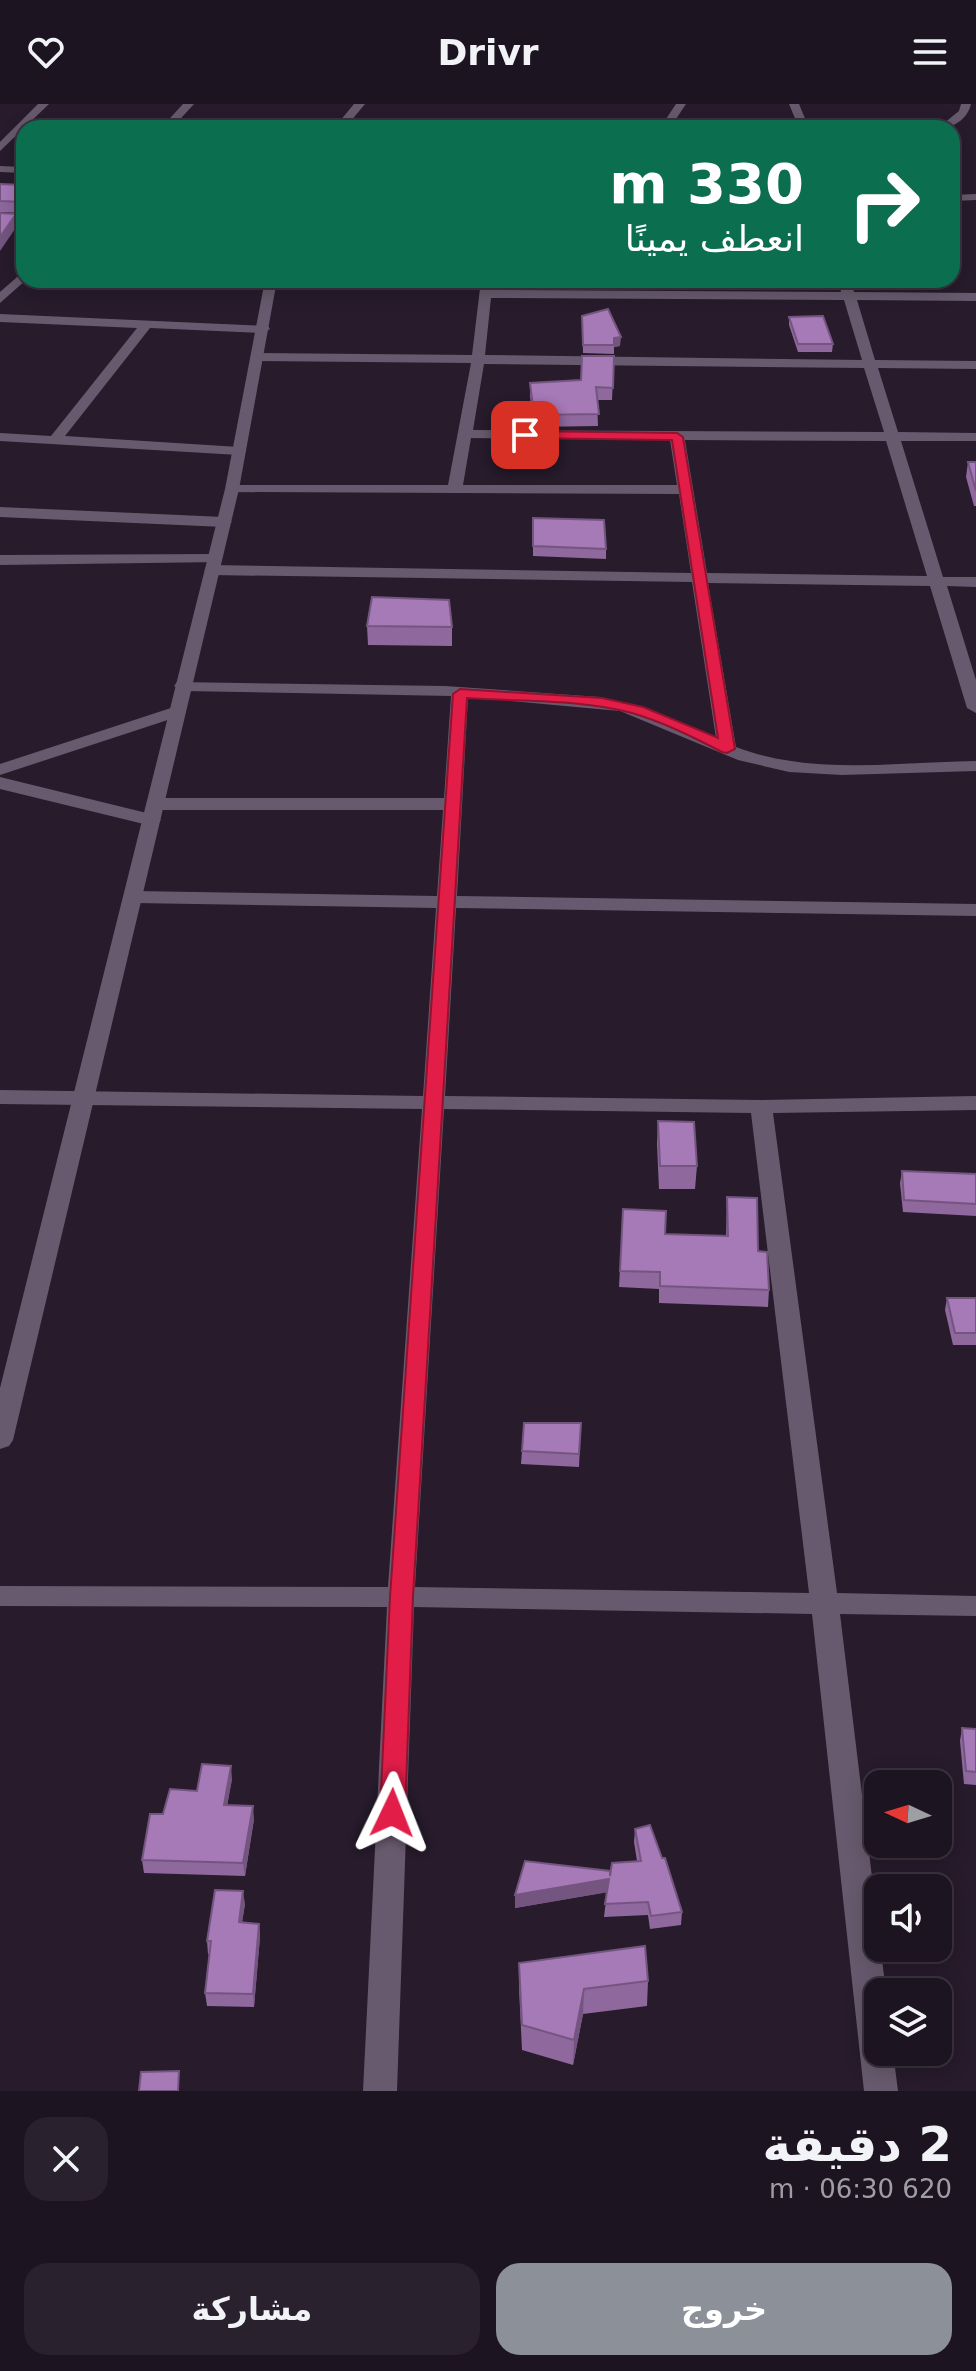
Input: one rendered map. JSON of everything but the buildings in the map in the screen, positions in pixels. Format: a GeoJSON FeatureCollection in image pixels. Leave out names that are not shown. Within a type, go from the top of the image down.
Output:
{"type":"FeatureCollection","features":[{"type":"Feature","properties":{"kind":"street"},"geometry":{"type":"LineString","coordinates":[[28,120],[44,104]]}},
{"type":"Feature","properties":{"kind":"street"},"geometry":{"type":"LineString","coordinates":[[174,120],[189,104]]}},
{"type":"Feature","properties":{"kind":"street"},"geometry":{"type":"LineString","coordinates":[[345,120],[360,104]]}},
{"type":"Feature","properties":{"kind":"street"},"geometry":{"type":"LineString","coordinates":[[954,120],[964,112],[966,104]]}},
{"type":"Feature","properties":{"kind":"street"},"geometry":{"type":"LineString","coordinates":[[0,148],[16,132]]}},
{"type":"Feature","properties":{"kind":"street"},"geometry":{"type":"LineString","coordinates":[[0,299],[16,283]]}},
{"type":"Feature","properties":{"kind":"street"},"geometry":{"type":"LineString","coordinates":[[0,1440],[232,489],[270,288]]}},
{"type":"Feature","properties":{"kind":"street"},"geometry":{"type":"LineString","coordinates":[[455,489],[478,360],[486,288]]}},
{"type":"Feature","properties":{"kind":"street"},"geometry":{"type":"LineString","coordinates":[[508,288],[662,295],[976,297]]}},
{"type":"Feature","properties":{"kind":"street"},"geometry":{"type":"LineString","coordinates":[[662,288],[662,295]]}},
{"type":"Feature","properties":{"kind":"street"},"geometry":{"type":"LineString","coordinates":[[847,288],[976,708]]}},
{"type":"Feature","properties":{"kind":"street"},"geometry":{"type":"LineString","coordinates":[[0,318],[263,329]]}},
{"type":"Feature","properties":{"kind":"street"},"geometry":{"type":"LineString","coordinates":[[55,440],[147,324]]}},
{"type":"Feature","properties":{"kind":"street"},"geometry":{"type":"LineString","coordinates":[[257,357],[976,365]]}},
{"type":"Feature","properties":{"kind":"street"},"geometry":{"type":"LineString","coordinates":[[465,434],[976,437]]}},
{"type":"Feature","properties":{"kind":"street"},"geometry":{"type":"LineString","coordinates":[[0,437],[239,451]]}},
{"type":"Feature","properties":{"kind":"street"},"geometry":{"type":"LineString","coordinates":[[677,437],[727,749]]}},
{"type":"Feature","properties":{"kind":"street"},"geometry":{"type":"LineString","coordinates":[[232,489],[686,490]]}},
{"type":"Feature","properties":{"kind":"street"},"geometry":{"type":"LineString","coordinates":[[0,512],[224,522]]}},
{"type":"Feature","properties":{"kind":"street"},"geometry":{"type":"LineString","coordinates":[[0,560],[976,582]]}},
{"type":"Feature","properties":{"kind":"street"},"geometry":{"type":"LineString","coordinates":[[183,686],[460,694],[602,702],[638,710],[685,727],[727,749],[763,762],[810,768],[976,766]]}},
{"type":"Feature","properties":{"kind":"street"},"geometry":{"type":"LineString","coordinates":[[380,2091],[401,1597],[436,1102],[460,694]]}},
{"type":"Feature","properties":{"kind":"street"},"geometry":{"type":"LineString","coordinates":[[0,770],[177,711]]}},
{"type":"Feature","properties":{"kind":"street"},"geometry":{"type":"LineString","coordinates":[[0,783],[154,812],[453,804]]}},
{"type":"Feature","properties":{"kind":"street"},"geometry":{"type":"LineString","coordinates":[[134,897],[976,910]]}},
{"type":"Feature","properties":{"kind":"street"},"geometry":{"type":"LineString","coordinates":[[0,1097],[761,1107],[976,1103]]}},
{"type":"Feature","properties":{"kind":"street"},"geometry":{"type":"LineString","coordinates":[[761,1107],[825,1606],[881,2091]]}},
{"type":"Feature","properties":{"kind":"street"},"geometry":{"type":"LineString","coordinates":[[0,1596],[401,1597],[976,1606]]}},
{"type":"Feature","properties":{"kind":"route"},"geometry":{"type":"LineString","coordinates":[[392,1813],[401,1597],[436,1102],[460,694],[602,702],[638,710],[685,727],[727,749],[677,437],[525,435]]}}]}
